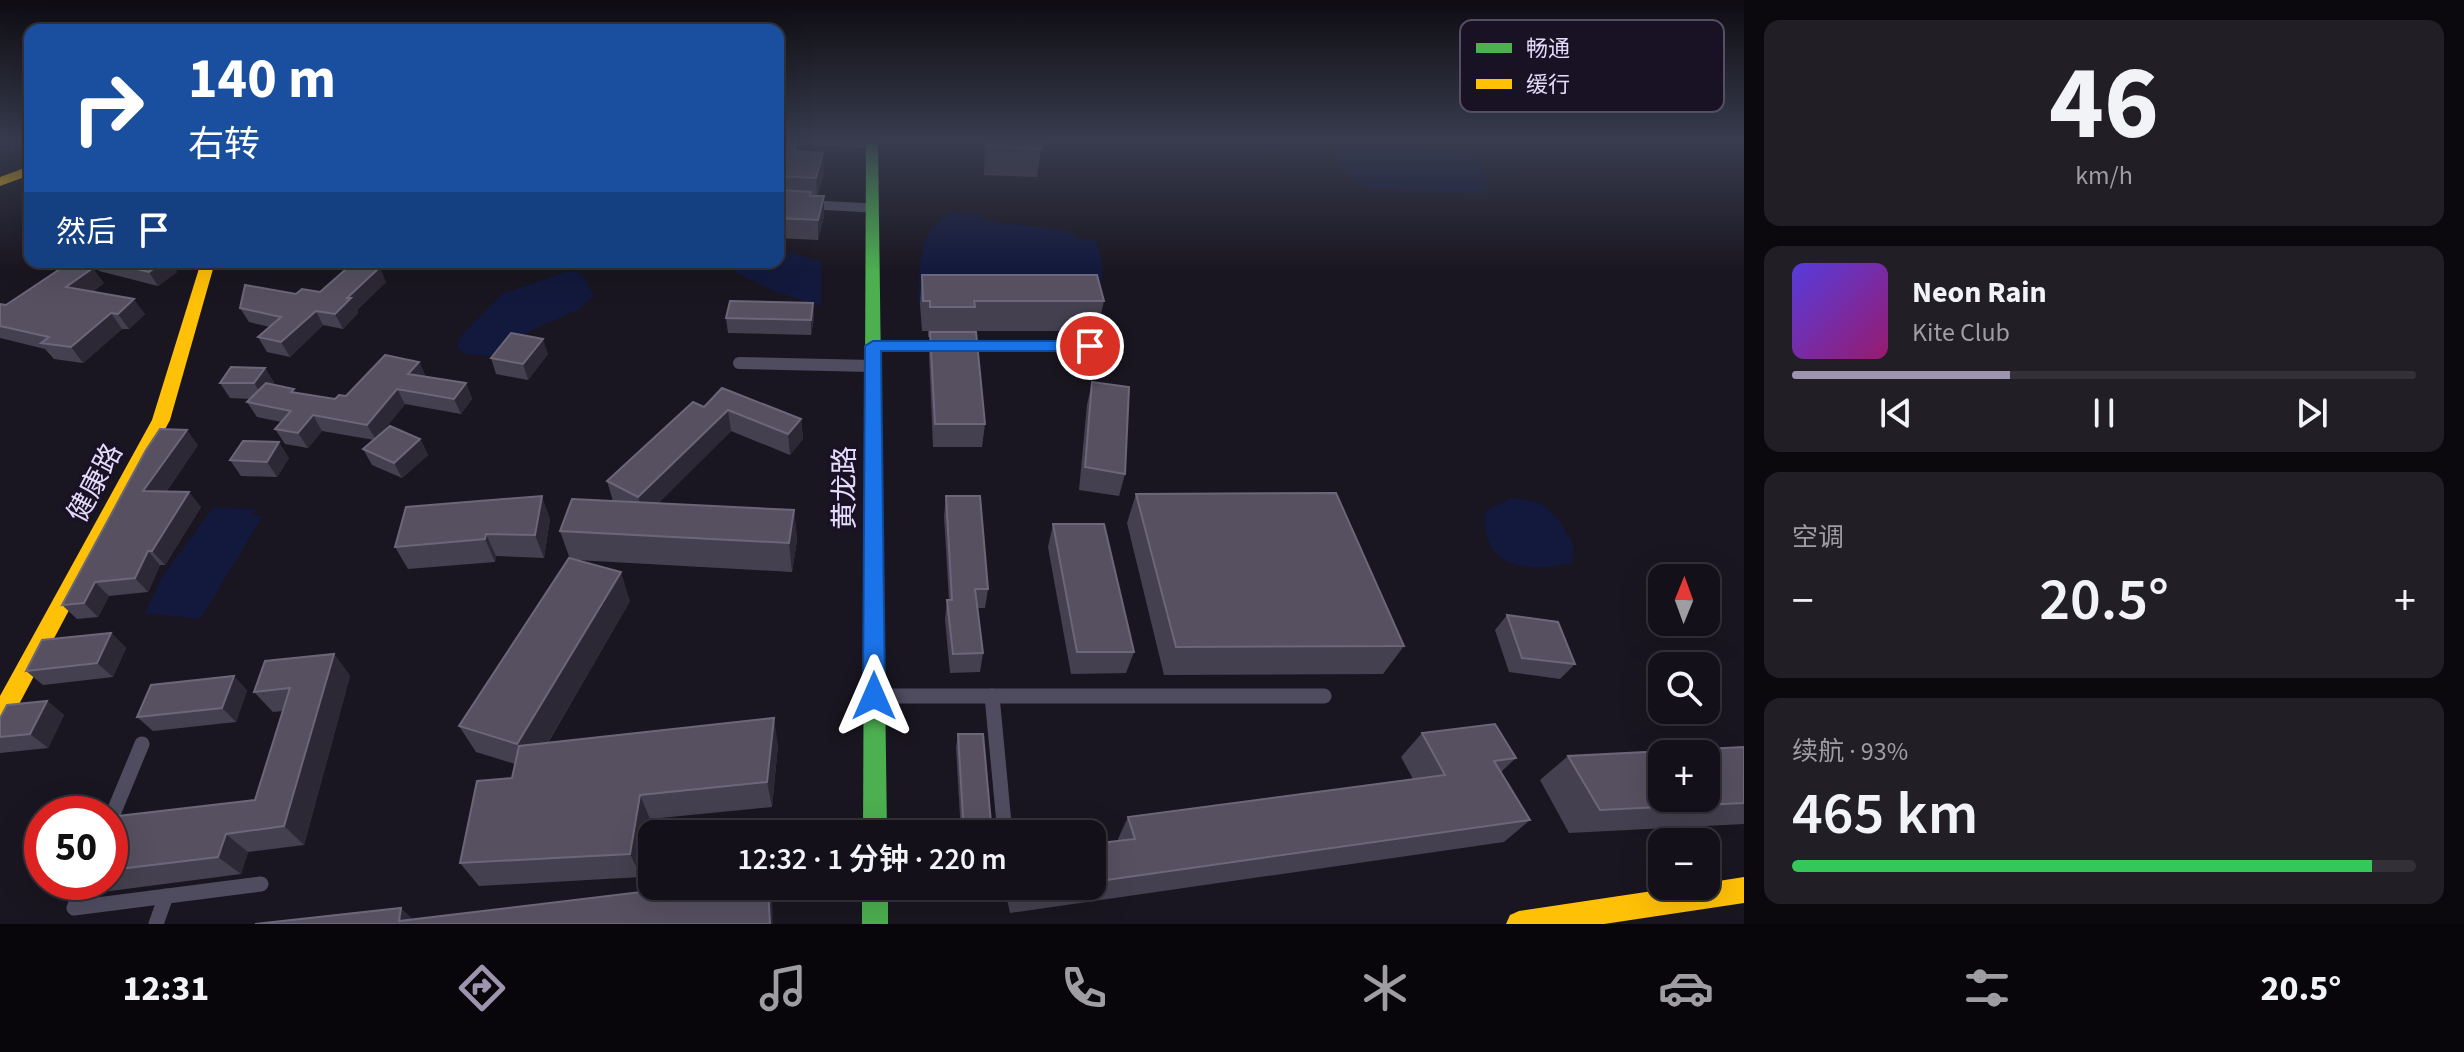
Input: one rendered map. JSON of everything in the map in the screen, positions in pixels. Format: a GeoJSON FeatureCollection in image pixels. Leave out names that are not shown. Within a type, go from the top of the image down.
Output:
{"type":"FeatureCollection","features":[{"type":"Feature","properties":{"kind":"main road","name":"黄龙路"},"geometry":{"type":"LineString","coordinates":[[872,184],[875,820]]}},
{"type":"Feature","properties":{"kind":"main road","name":"健康路"},"geometry":{"type":"LineString","coordinates":[[0,718],[161,420],[206,268]]}},
{"type":"Feature","properties":{"kind":"main road"},"geometry":{"type":"LineString","coordinates":[[1519,924],[1744,890]]}},
{"type":"Feature","properties":{"kind":"main road"},"geometry":{"type":"LineString","coordinates":[[875,900],[875,924]]}},
{"type":"Feature","properties":{"kind":"lane"},"geometry":{"type":"LineString","coordinates":[[784,203],[872,208]]}},
{"type":"Feature","properties":{"kind":"lane"},"geometry":{"type":"LineString","coordinates":[[873,346],[1090,346]]}},
{"type":"Feature","properties":{"kind":"lane"},"geometry":{"type":"LineString","coordinates":[[739,363],[873,366]]}},
{"type":"Feature","properties":{"kind":"lane"},"geometry":{"type":"LineString","coordinates":[[874,696],[1324,696]]}},
{"type":"Feature","properties":{"kind":"lane"},"geometry":{"type":"LineString","coordinates":[[992,696],[1004,820]]}},
{"type":"Feature","properties":{"kind":"lane"},"geometry":{"type":"LineString","coordinates":[[120,796],[142,744]]}},
{"type":"Feature","properties":{"kind":"lane"},"geometry":{"type":"LineString","coordinates":[[77,900],[74,908],[261,884]]}},
{"type":"Feature","properties":{"kind":"lane"},"geometry":{"type":"LineString","coordinates":[[156,924],[166,896]]}},
{"type":"Feature","properties":{"kind":"water"},"geometry":{"type":"Polygon","coordinates":[[[1359,184],[1488,184],[1484,193],[1371,189],[1359,184]]]}},
{"type":"Feature","properties":{"kind":"water"},"geometry":{"type":"Polygon","coordinates":[[[951,212],[980,215],[987,221],[1065,230],[1079,239],[1096,240],[1102,271],[1100,286],[1092,302],[918,302],[920,263],[926,240],[940,220],[951,212]]]}},
{"type":"Feature","properties":{"kind":"water"},"geometry":{"type":"Polygon","coordinates":[[[784,252],[821,261],[821,306],[776,292],[726,268],[784,268],[784,252]]]}},
{"type":"Feature","properties":{"kind":"water"},"geometry":{"type":"Polygon","coordinates":[[[571,270],[582,275],[594,295],[578,310],[536,328],[489,356],[465,354],[457,348],[461,336],[502,294],[571,270]]]}},
{"type":"Feature","properties":{"kind":"water"},"geometry":{"type":"Polygon","coordinates":[[[1513,498],[1536,502],[1551,511],[1574,545],[1571,563],[1523,566],[1498,555],[1485,530],[1485,511],[1513,498]]]}},
{"type":"Feature","properties":{"kind":"water"},"geometry":{"type":"Polygon","coordinates":[[[213,508],[256,509],[252,515],[263,516],[200,619],[145,613],[164,574],[213,508]]]}},
{"type":"Feature","properties":{"kind":"building"},"geometry":{"type":"Polygon","coordinates":[[[784,190],[824,196],[818,220],[784,218],[784,190]]]}},
{"type":"Feature","properties":{"kind":"building"},"geometry":{"type":"Polygon","coordinates":[[[62,268],[93,268],[66,287],[134,299],[118,314],[111,313],[71,347],[41,343],[49,337],[0,326],[0,304],[6,305],[62,268]]]}},
{"type":"Feature","properties":{"kind":"building"},"geometry":{"type":"Polygon","coordinates":[[[133,268],[155,268],[149,272],[133,268]]]}},
{"type":"Feature","properties":{"kind":"building"},"geometry":{"type":"Polygon","coordinates":[[[347,268],[379,268],[335,314],[316,311],[281,342],[258,337],[281,317],[240,308],[245,285],[296,294],[302,289],[320,292],[347,268]]]}},
{"type":"Feature","properties":{"kind":"building"},"geometry":{"type":"Polygon","coordinates":[[[922,275],[1097,275],[1104,301],[974,301],[975,307],[930,307],[930,301],[923,301],[922,275]]]}},
{"type":"Feature","properties":{"kind":"building"},"geometry":{"type":"Polygon","coordinates":[[[730,301],[813,303],[811,320],[726,318],[730,301]]]}},
{"type":"Feature","properties":{"kind":"building"},"geometry":{"type":"Polygon","coordinates":[[[930,332],[976,332],[985,424],[935,424],[930,332]]]}},
{"type":"Feature","properties":{"kind":"building"},"geometry":{"type":"Polygon","coordinates":[[[511,333],[543,339],[523,364],[491,358],[511,333]]]}},
{"type":"Feature","properties":{"kind":"building"},"geometry":{"type":"Polygon","coordinates":[[[385,355],[419,362],[408,374],[466,383],[454,399],[397,389],[367,425],[313,415],[298,433],[275,429],[291,411],[247,402],[266,383],[294,389],[291,392],[335,399],[339,395],[346,396],[385,355]]]}},
{"type":"Feature","properties":{"kind":"building"},"geometry":{"type":"Polygon","coordinates":[[[231,367],[265,368],[254,383],[220,383],[231,367]]]}},
{"type":"Feature","properties":{"kind":"building"},"geometry":{"type":"Polygon","coordinates":[[[1092,382],[1129,387],[1125,474],[1085,467],[1092,382]]]}},
{"type":"Feature","properties":{"kind":"building"},"geometry":{"type":"Polygon","coordinates":[[[722,388],[801,419],[788,434],[728,410],[638,497],[607,481],[693,402],[704,407],[722,388]]]}},
{"type":"Feature","properties":{"kind":"building"},"geometry":{"type":"Polygon","coordinates":[[[390,426],[420,439],[394,463],[363,449],[390,426]]]}},
{"type":"Feature","properties":{"kind":"building"},"geometry":{"type":"Polygon","coordinates":[[[160,429],[187,430],[143,491],[189,492],[152,551],[148,551],[135,578],[95,582],[84,603],[62,605],[146,450],[160,429]]]}},
{"type":"Feature","properties":{"kind":"building"},"geometry":{"type":"Polygon","coordinates":[[[243,441],[279,442],[267,462],[230,460],[243,441]]]}},
{"type":"Feature","properties":{"kind":"building"},"geometry":{"type":"Polygon","coordinates":[[[1336,493],[1404,646],[1176,647],[1136,494],[1336,493]]]}},
{"type":"Feature","properties":{"kind":"building"},"geometry":{"type":"Polygon","coordinates":[[[542,496],[535,535],[486,534],[485,539],[395,547],[406,507],[542,496]]]}},
{"type":"Feature","properties":{"kind":"building"},"geometry":{"type":"Polygon","coordinates":[[[946,496],[980,496],[988,589],[975,589],[983,653],[953,654],[947,600],[952,600],[946,496]]]}},
{"type":"Feature","properties":{"kind":"building"},"geometry":{"type":"Polygon","coordinates":[[[572,499],[794,510],[789,543],[560,531],[572,499]]]}},
{"type":"Feature","properties":{"kind":"building"},"geometry":{"type":"Polygon","coordinates":[[[1053,524],[1104,524],[1134,652],[1077,652],[1053,524]]]}},
{"type":"Feature","properties":{"kind":"building"},"geometry":{"type":"Polygon","coordinates":[[[569,558],[621,572],[517,744],[459,726],[569,558]]]}},
{"type":"Feature","properties":{"kind":"building"},"geometry":{"type":"Polygon","coordinates":[[[1507,615],[1558,622],[1575,664],[1522,658],[1507,615]]]}},
{"type":"Feature","properties":{"kind":"building"},"geometry":{"type":"Polygon","coordinates":[[[111,633],[97,663],[26,671],[42,640],[111,633]]]}},
{"type":"Feature","properties":{"kind":"building"},"geometry":{"type":"Polygon","coordinates":[[[334,654],[284,826],[226,834],[218,857],[128,868],[128,815],[255,800],[290,688],[254,692],[265,661],[334,654]]]}},
{"type":"Feature","properties":{"kind":"building"},"geometry":{"type":"Polygon","coordinates":[[[234,676],[222,708],[137,717],[151,685],[234,676]]]}},
{"type":"Feature","properties":{"kind":"building"},"geometry":{"type":"Polygon","coordinates":[[[47,701],[30,734],[0,737],[0,718],[7,705],[47,701]]]}},
{"type":"Feature","properties":{"kind":"building"},"geometry":{"type":"Polygon","coordinates":[[[774,718],[767,782],[640,795],[630,854],[460,863],[477,781],[512,778],[519,746],[774,718]]]}},
{"type":"Feature","properties":{"kind":"building"},"geometry":{"type":"Polygon","coordinates":[[[1495,724],[1516,758],[1494,761],[1530,820],[1106,880],[1106,842],[1135,839],[1128,817],[1445,775],[1422,733],[1495,724]]]}},
{"type":"Feature","properties":{"kind":"building"},"geometry":{"type":"Polygon","coordinates":[[[958,734],[983,734],[991,820],[963,820],[958,734]]]}},
{"type":"Feature","properties":{"kind":"building"},"geometry":{"type":"Polygon","coordinates":[[[1744,747],[1744,803],[1720,804],[1720,748],[1744,747]]]}},
{"type":"Feature","properties":{"kind":"building"},"geometry":{"type":"Polygon","coordinates":[[[1648,752],[1648,808],[1600,810],[1568,756],[1648,752]]]}},
{"type":"Feature","properties":{"kind":"building"},"geometry":{"type":"Polygon","coordinates":[[[638,892],[638,900],[769,900],[770,924],[255,924],[401,908],[399,921],[638,892]]]}},
{"type":"Feature","properties":{"kind":"traffic: fast"},"geometry":{"type":"LineString","coordinates":[[872,184],[875,820]]}},
{"type":"Feature","properties":{"kind":"traffic: fast"},"geometry":{"type":"LineString","coordinates":[[875,900],[875,924]]}},
{"type":"Feature","properties":{"kind":"traffic: slow"},"geometry":{"type":"LineString","coordinates":[[0,718],[161,420],[206,268]]}},
{"type":"Feature","properties":{"kind":"traffic: slow"},"geometry":{"type":"LineString","coordinates":[[1519,924],[1744,890]]}},
{"type":"Feature","properties":{"kind":"route"},"geometry":{"type":"LineString","coordinates":[[874,696],[873,346],[1090,346]]}}]}
